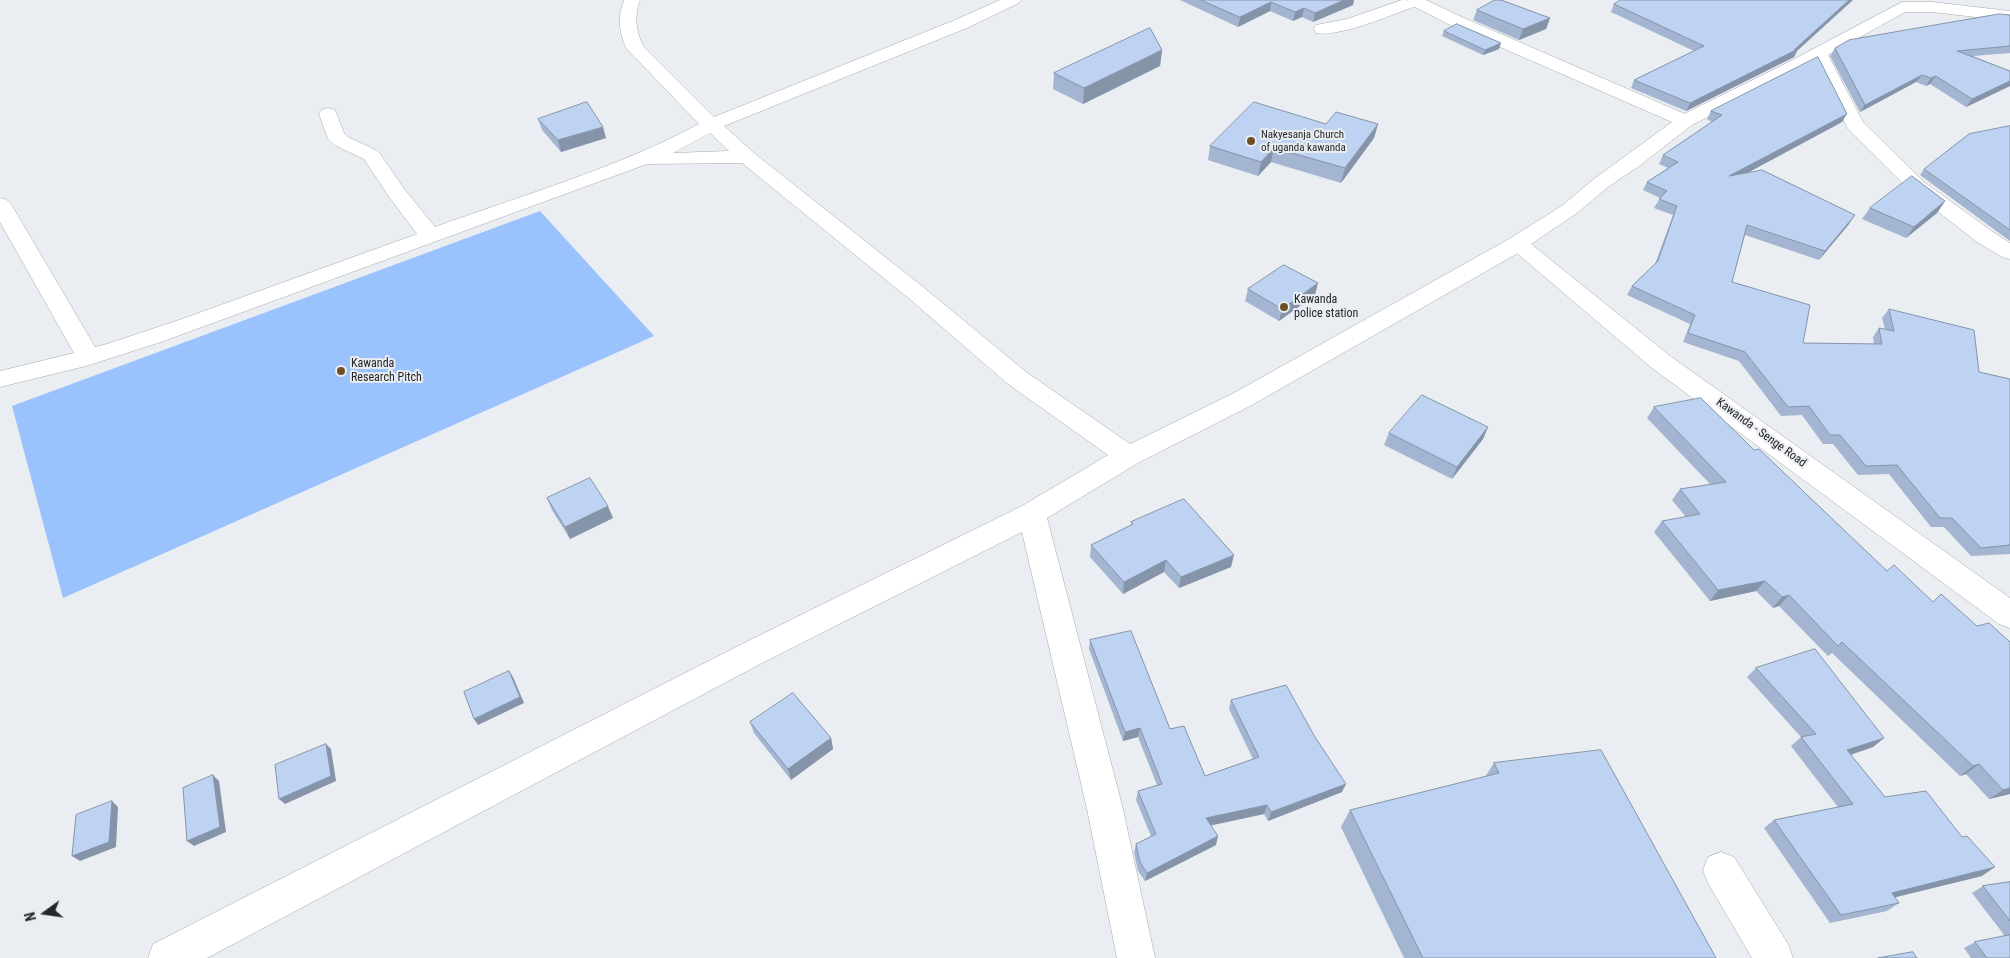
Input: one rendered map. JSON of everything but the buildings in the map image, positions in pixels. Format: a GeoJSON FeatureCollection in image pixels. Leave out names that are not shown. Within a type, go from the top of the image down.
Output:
{"type":"FeatureCollection","features":[{"type":"Feature","properties":{"kind":"street"},"geometry":{"type":"LineString","coordinates":[[632,0],[628,11],[628,32],[635,48],[711,125],[747,157],[920,296],[1017,378],[1128,456]]}},
{"type":"Feature","properties":{"kind":"street"},"geometry":{"type":"LineString","coordinates":[[0,379],[43,370],[89,357],[206,319],[639,160],[676,144],[711,125],[961,24],[1014,0]]}},
{"type":"Feature","properties":{"kind":"street"},"geometry":{"type":"LineString","coordinates":[[1322,29],[1351,23],[1416,1],[1685,121]]}},
{"type":"Feature","properties":{"kind":"street"},"geometry":{"type":"LineString","coordinates":[[166,958],[753,653],[1032,514],[1128,456],[1243,399],[1517,244],[1570,209],[1601,183],[1632,162],[1685,121],[1818,53],[1908,3],[2010,16]]}},
{"type":"Feature","properties":{"kind":"street"},"geometry":{"type":"LineString","coordinates":[[1818,53],[1855,125],[1917,186],[1985,237],[2010,252]]}},
{"type":"Feature","properties":{"kind":"street"},"geometry":{"type":"LineString","coordinates":[[328,114],[335,135],[341,141],[371,155],[397,194],[430,236]]}},
{"type":"Feature","properties":{"kind":"street"},"geometry":{"type":"LineString","coordinates":[[639,160],[747,157]]}},
{"type":"Feature","properties":{"kind":"street"},"geometry":{"type":"LineString","coordinates":[[0,204],[89,357]]}},
{"type":"Feature","properties":{"kind":"street","name":"Kawanda - Senge Road"},"geometry":{"type":"LineString","coordinates":[[1517,244],[1661,362],[2010,615]]}},
{"type":"Feature","properties":{"kind":"street"},"geometry":{"type":"LineString","coordinates":[[1032,514],[1105,809],[1136,958]]}},
{"type":"Feature","properties":{"kind":"street"},"geometry":{"type":"LineString","coordinates":[[1721,870],[1774,958]]}},
{"type":"Feature","properties":{"kind":"shaded area","name":"Kawanda Research Pitch"},"geometry":{"type":"Polygon","coordinates":[[[540,211],[654,336],[63,598],[12,406],[540,211]]]}},
{"type":"Feature","properties":{"kind":"place","name":"Nakyesanja Church of uganda kawanda"},"geometry":{"type":"Point","coordinates":[1251,141]}},
{"type":"Feature","properties":{"kind":"place","name":"Kawanda police station"},"geometry":{"type":"Point","coordinates":[1284,307]}},
{"type":"Feature","properties":{"kind":"place","name":"Kawanda Research Pitch"},"geometry":{"type":"Point","coordinates":[341,371]}}]}
